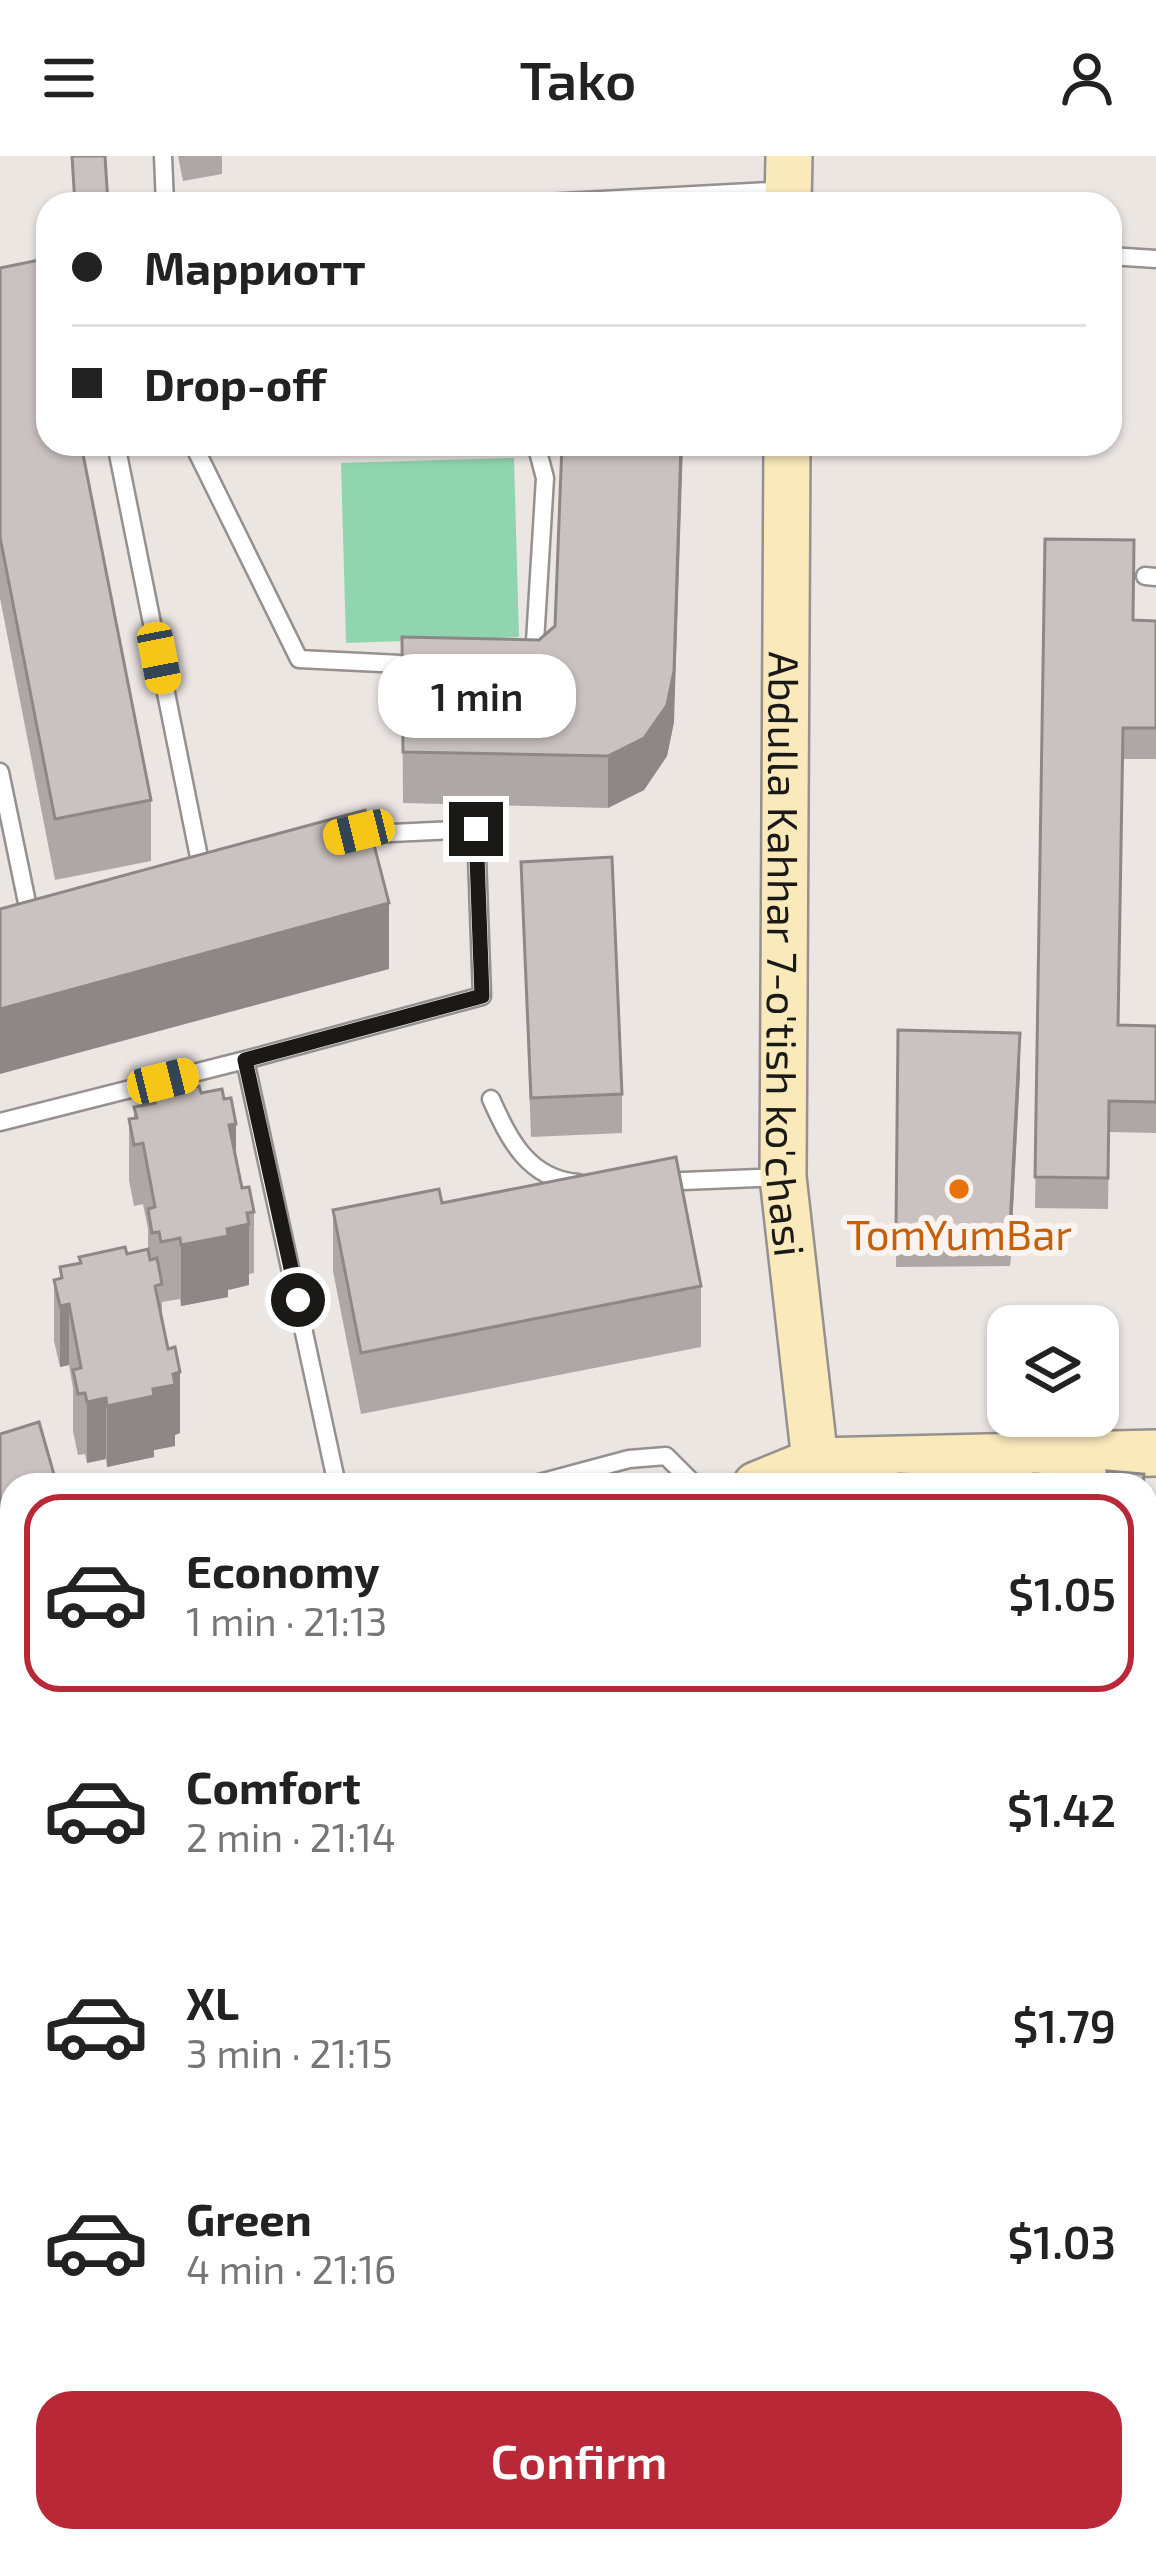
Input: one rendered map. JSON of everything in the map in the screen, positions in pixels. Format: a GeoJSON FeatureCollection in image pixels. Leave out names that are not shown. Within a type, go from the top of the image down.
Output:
{"type":"FeatureCollection","features":[{"type":"Feature","properties":{"kind":"street","name":"Abdulla Kahhar 7-o'tish ko'chasi"},"geometry":{"type":"LineString","coordinates":[[787,456],[783,1177],[815,1461]]}},
{"type":"Feature","properties":{"kind":"street"},"geometry":{"type":"LineString","coordinates":[[786,1473],[815,1461],[880,1472],[1156,1453]]}},
{"type":"Feature","properties":{"kind":"lane"},"geometry":{"type":"LineString","coordinates":[[163,156],[164,192]]}},
{"type":"Feature","properties":{"kind":"lane"},"geometry":{"type":"LineString","coordinates":[[676,192],[788,183]]}},
{"type":"Feature","properties":{"kind":"lane"},"geometry":{"type":"LineString","coordinates":[[1122,257],[1156,259]]}},
{"type":"Feature","properties":{"kind":"lane"},"geometry":{"type":"LineString","coordinates":[[118,456],[202,872]]}},
{"type":"Feature","properties":{"kind":"lane"},"geometry":{"type":"LineString","coordinates":[[199,456],[298,659],[438,665]]}},
{"type":"Feature","properties":{"kind":"lane"},"geometry":{"type":"LineString","coordinates":[[502,667],[534,658],[545,478],[539,456]]}},
{"type":"Feature","properties":{"kind":"lane"},"geometry":{"type":"LineString","coordinates":[[0,772],[24,924],[53,916]]}},
{"type":"Feature","properties":{"kind":"lane"},"geometry":{"type":"LineString","coordinates":[[0,1122],[482,996],[476,829],[337,838]]}},
{"type":"Feature","properties":{"kind":"lane"},"geometry":{"type":"LineString","coordinates":[[180,878],[224,866]]}},
{"type":"Feature","properties":{"kind":"lane"},"geometry":{"type":"LineString","coordinates":[[245,1060],[334,1473]]}},
{"type":"Feature","properties":{"kind":"lane"},"geometry":{"type":"LineString","coordinates":[[491,1099],[512,1145],[535,1168],[564,1182],[610,1184]]}},
{"type":"Feature","properties":{"kind":"lane"},"geometry":{"type":"LineString","coordinates":[[631,1184],[783,1177]]}},
{"type":"Feature","properties":{"kind":"lane"},"geometry":{"type":"LineString","coordinates":[[577,1473],[629,1459],[666,1456],[683,1473]]}},
{"type":"Feature","properties":{"kind":"green space"},"geometry":{"type":"Polygon","coordinates":[[[514,458],[519,637],[346,643],[341,463],[514,458]]]}},
{"type":"Feature","properties":{"kind":"building"},"geometry":{"type":"Polygon","coordinates":[[[72,156],[105,156],[107,192],[74,192],[72,156]]]}},
{"type":"Feature","properties":{"kind":"building"},"geometry":{"type":"Polygon","coordinates":[[[36,261],[36,456],[83,456],[151,800],[55,819],[0,537],[0,268],[36,261]]]}},
{"type":"Feature","properties":{"kind":"building"},"geometry":{"type":"Polygon","coordinates":[[[562,456],[681,456],[674,671],[667,705],[644,738],[608,756],[403,752],[402,637],[539,640],[555,626],[562,456]]]}},
{"type":"Feature","properties":{"kind":"building"},"geometry":{"type":"Polygon","coordinates":[[[1045,539],[1134,540],[1133,620],[1156,621],[1156,728],[1123,728],[1118,1025],[1156,1026],[1156,1102],[1109,1101],[1108,1178],[1035,1177],[1045,539]]]}},
{"type":"Feature","properties":{"kind":"building"},"geometry":{"type":"Polygon","coordinates":[[[365,810],[389,903],[0,1009],[0,909],[365,810]]]}},
{"type":"Feature","properties":{"kind":"building"},"geometry":{"type":"Polygon","coordinates":[[[612,857],[622,1094],[531,1098],[521,862],[612,857]]]}},
{"type":"Feature","properties":{"kind":"building"},"geometry":{"type":"Polygon","coordinates":[[[898,1030],[1020,1033],[1010,1227],[896,1228],[898,1030]]]}},
{"type":"Feature","properties":{"kind":"building"},"geometry":{"type":"Polygon","coordinates":[[[199,1086],[201,1093],[222,1089],[224,1099],[231,1098],[236,1124],[229,1125],[242,1188],[249,1187],[254,1212],[247,1213],[249,1224],[227,1229],[228,1236],[181,1245],[180,1238],[161,1242],[159,1232],[152,1233],[148,1209],[155,1207],[143,1143],[134,1145],[129,1119],[137,1118],[134,1107],[155,1103],[153,1096],[199,1086]]]}},
{"type":"Feature","properties":{"kind":"building"},"geometry":{"type":"Polygon","coordinates":[[[676,1157],[701,1286],[361,1353],[333,1210],[439,1189],[442,1203],[676,1157]]]}},
{"type":"Feature","properties":{"kind":"building"},"geometry":{"type":"Polygon","coordinates":[[[125,1247],[127,1254],[148,1249],[150,1260],[157,1258],[162,1284],[155,1286],[168,1349],[175,1347],[180,1372],[173,1374],[175,1385],[153,1389],[154,1396],[107,1406],[106,1398],[87,1402],[85,1393],[78,1394],[73,1370],[81,1368],[69,1304],[60,1306],[54,1280],[62,1278],[60,1267],[81,1263],[79,1257],[125,1247]]]}},
{"type":"Feature","properties":{"kind":"building"},"geometry":{"type":"Polygon","coordinates":[[[39,1422],[54,1473],[0,1473],[0,1434],[39,1422]]]}},
{"type":"Feature","properties":{"kind":"place","name":"TomYumBar"},"geometry":{"type":"Point","coordinates":[959,1189]}},
{"type":"Feature","properties":{"kind":"route"},"geometry":{"type":"LineString","coordinates":[[298,1300],[245,1060],[482,996],[476,829]]}}]}
